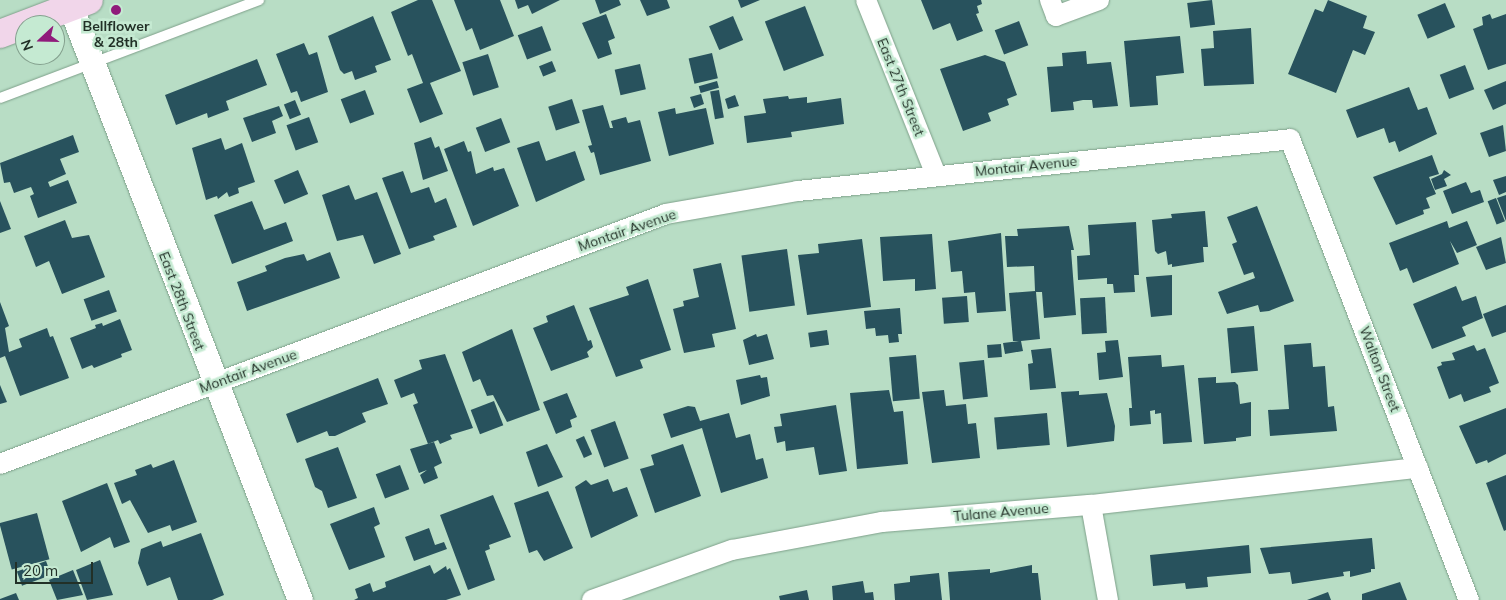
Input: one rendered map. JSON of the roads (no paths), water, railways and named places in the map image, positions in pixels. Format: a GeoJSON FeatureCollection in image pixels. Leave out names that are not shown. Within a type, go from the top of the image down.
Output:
{"type":"FeatureCollection","features":[{"type":"Feature","properties":{"kind":"main road"},"geometry":{"type":"LineString","coordinates":[[0,34],[76,2]]}},
{"type":"Feature","properties":{"kind":"street","name":"East 27th Street"},"geometry":{"type":"LineString","coordinates":[[866,0],[936,175]]}},
{"type":"Feature","properties":{"kind":"street"},"geometry":{"type":"LineString","coordinates":[[1050,0],[1056,16],[1099,0]]}},
{"type":"Feature","properties":{"kind":"street","name":"East 28th Street"},"geometry":{"type":"LineString","coordinates":[[76,2],[92,63],[214,383],[300,600]]}},
{"type":"Feature","properties":{"kind":"street","name":"Montair Avenue"},"geometry":{"type":"LineString","coordinates":[[0,464],[666,214],[798,191],[1290,139]]}},
{"type":"Feature","properties":{"kind":"street","name":"Walton Street"},"geometry":{"type":"LineString","coordinates":[[1290,139],[1468,600]]}},
{"type":"Feature","properties":{"kind":"street","name":"Tulane Avenue"},"geometry":{"type":"LineString","coordinates":[[592,600],[732,550],[882,522],[1091,505],[1418,468]]}},
{"type":"Feature","properties":{"kind":"street"},"geometry":{"type":"LineString","coordinates":[[1091,505],[1108,600]]}},
{"type":"Feature","properties":{"kind":"lane"},"geometry":{"type":"LineString","coordinates":[[0,98],[259,0]]}},
{"type":"Feature","properties":{"kind":"place","name":"Bellflower & 28th"},"geometry":{"type":"Point","coordinates":[116,10]}}]}
